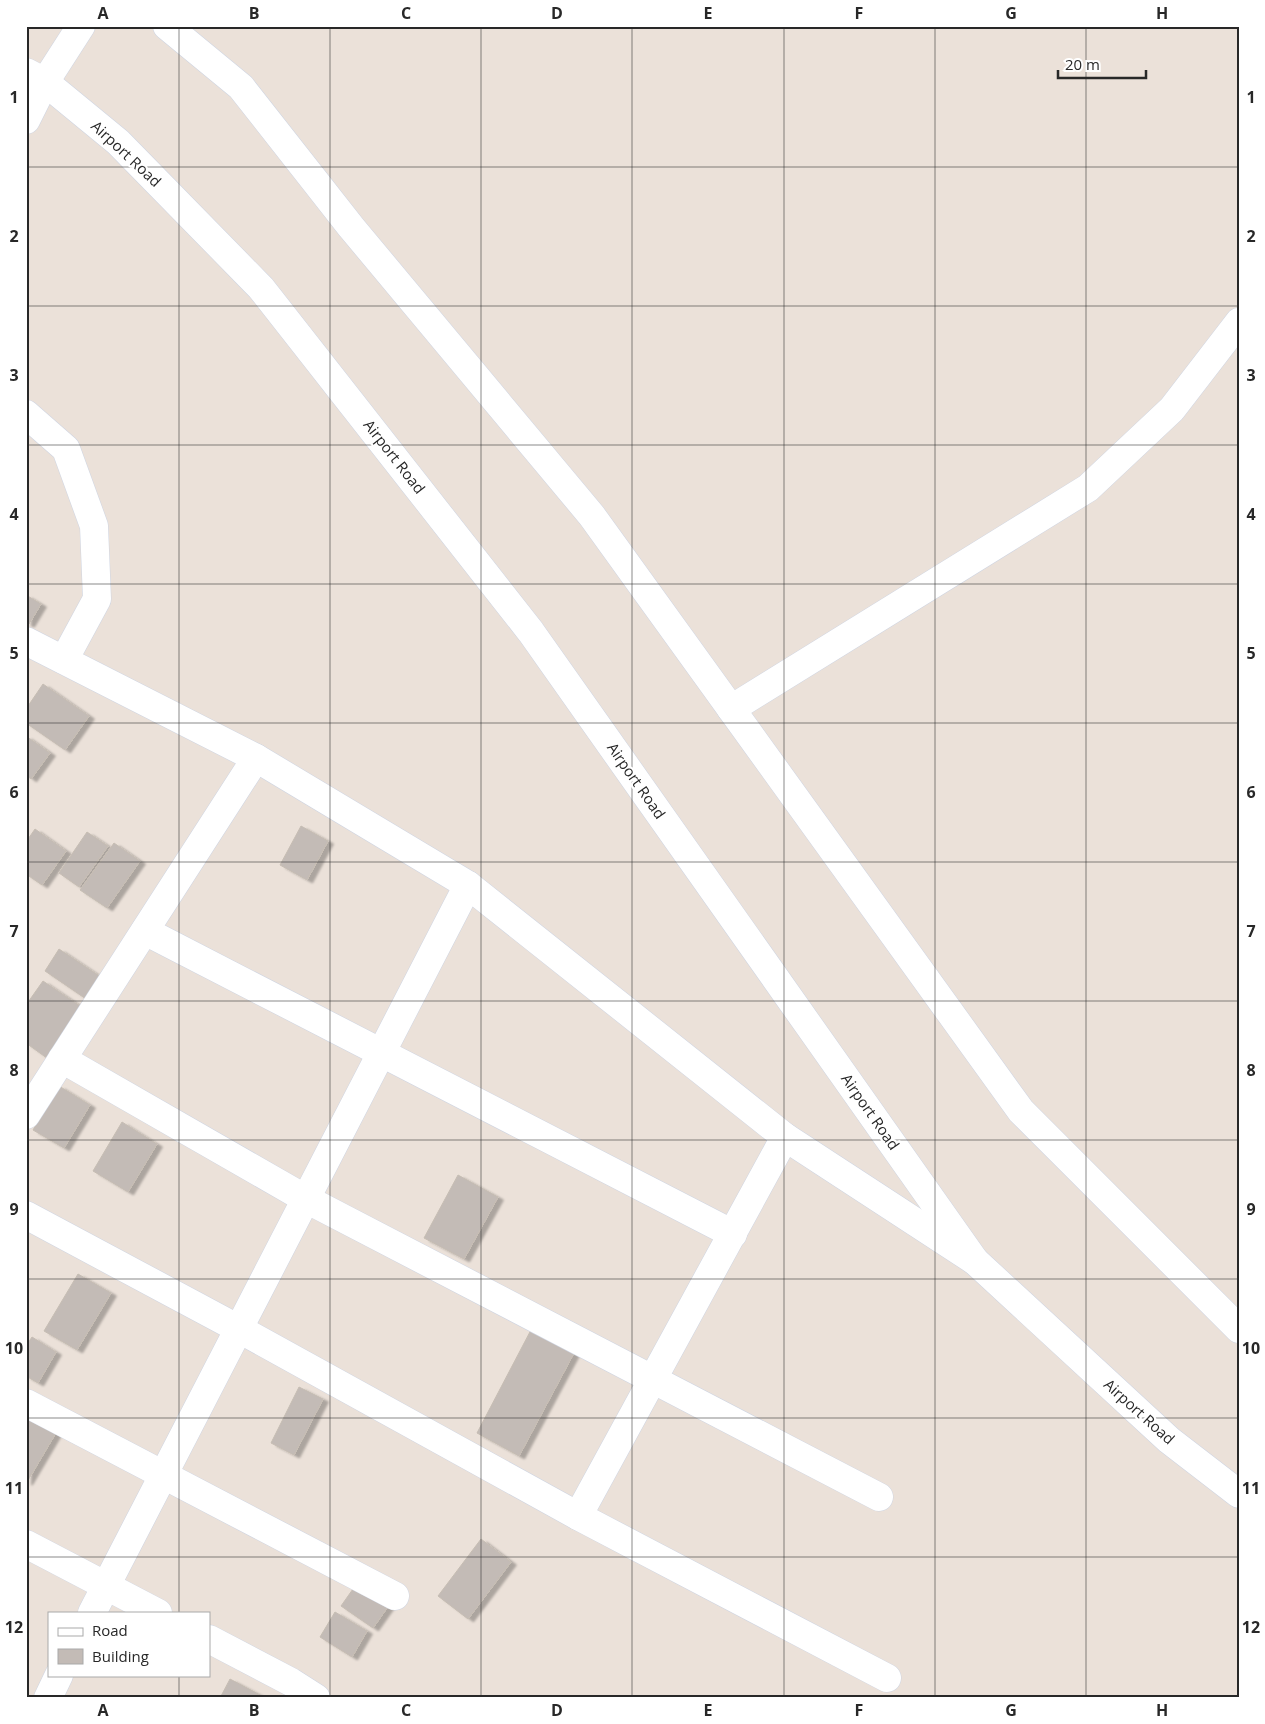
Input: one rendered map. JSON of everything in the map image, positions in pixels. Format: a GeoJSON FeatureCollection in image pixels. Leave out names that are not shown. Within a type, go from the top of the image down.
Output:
{"type":"FeatureCollection","features":[{"type":"Feature","properties":{"kind":"street"},"geometry":{"type":"LineString","coordinates":[[26,120],[36,77],[81,26]]}},
{"type":"Feature","properties":{"kind":"street"},"geometry":{"type":"LineString","coordinates":[[167,26],[241,87],[351,227],[592,516],[1021,1111],[1239,1329]]}},
{"type":"Feature","properties":{"kind":"street","name":"Airport Road"},"geometry":{"type":"LineString","coordinates":[[36,77],[118,142],[267,296],[531,632],[975,1261],[1169,1440],[1239,1494]]}},
{"type":"Feature","properties":{"kind":"street"},"geometry":{"type":"LineString","coordinates":[[731,709],[1088,488],[1172,409],[1239,322]]}},
{"type":"Feature","properties":{"kind":"street"},"geometry":{"type":"LineString","coordinates":[[26,414],[66,449],[94,526],[97,599],[64,660]]}},
{"type":"Feature","properties":{"kind":"street"},"geometry":{"type":"LineString","coordinates":[[26,641],[256,758],[468,885],[785,1137],[975,1261]]}},
{"type":"Feature","properties":{"kind":"street"},"geometry":{"type":"LineString","coordinates":[[26,1115],[256,758]]}},
{"type":"Feature","properties":{"kind":"street"},"geometry":{"type":"LineString","coordinates":[[93,1612],[468,885]]}},
{"type":"Feature","properties":{"kind":"street"},"geometry":{"type":"LineString","coordinates":[[145,931],[733,1234]]}},
{"type":"Feature","properties":{"kind":"street"},"geometry":{"type":"LineString","coordinates":[[62,1059],[306,1199],[879,1497]]}},
{"type":"Feature","properties":{"kind":"street"},"geometry":{"type":"LineString","coordinates":[[578,1516],[651,1379],[785,1137]]}},
{"type":"Feature","properties":{"kind":"street"},"geometry":{"type":"LineString","coordinates":[[26,1215],[239,1329],[578,1516],[887,1678]]}},
{"type":"Feature","properties":{"kind":"street"},"geometry":{"type":"LineString","coordinates":[[26,1403],[395,1596]]}},
{"type":"Feature","properties":{"kind":"street"},"geometry":{"type":"LineString","coordinates":[[26,1544],[156,1612]]}},
{"type":"Feature","properties":{"kind":"street"},"geometry":{"type":"LineString","coordinates":[[210,1640],[291,1682],[316,1698]]}},
{"type":"Feature","properties":{"kind":"street"},"geometry":{"type":"LineString","coordinates":[[26,1689],[46,1698],[58,1676]]}},
{"type":"Feature","properties":{"kind":"building"},"geometry":{"type":"Polygon","coordinates":[[[26,595],[41,604],[29,624],[26,623],[26,595]]]}},
{"type":"Feature","properties":{"kind":"building"},"geometry":{"type":"Polygon","coordinates":[[[43,684],[89,716],[65,750],[26,723],[26,709],[43,684]]]}},
{"type":"Feature","properties":{"kind":"building"},"geometry":{"type":"Polygon","coordinates":[[[26,736],[50,753],[31,779],[26,775],[26,736]]]}},
{"type":"Feature","properties":{"kind":"building"},"geometry":{"type":"Polygon","coordinates":[[[301,826],[328,841],[307,880],[280,865],[301,826]]]}},
{"type":"Feature","properties":{"kind":"building"},"geometry":{"type":"Polygon","coordinates":[[[35,829],[66,851],[42,885],[26,874],[26,842],[35,829]]]}},
{"type":"Feature","properties":{"kind":"building"},"geometry":{"type":"Polygon","coordinates":[[[87,832],[108,846],[79,887],[59,873],[87,832]]]}},
{"type":"Feature","properties":{"kind":"building"},"geometry":{"type":"Polygon","coordinates":[[[114,843],[140,861],[107,908],[80,890],[114,843]]]}},
{"type":"Feature","properties":{"kind":"building"},"geometry":{"type":"Polygon","coordinates":[[[59,949],[104,979],[89,1001],[45,971],[59,949]]]}},
{"type":"Feature","properties":{"kind":"building"},"geometry":{"type":"Polygon","coordinates":[[[43,981],[86,1010],[51,1061],[26,1043],[26,1005],[43,981]]]}},
{"type":"Feature","properties":{"kind":"building"},"geometry":{"type":"Polygon","coordinates":[[[59,1086],[90,1105],[64,1148],[33,1130],[59,1086]]]}},
{"type":"Feature","properties":{"kind":"building"},"geometry":{"type":"Polygon","coordinates":[[[122,1122],[157,1144],[128,1192],[93,1171],[122,1122]]]}},
{"type":"Feature","properties":{"kind":"building"},"geometry":{"type":"Polygon","coordinates":[[[458,1175],[498,1197],[464,1259],[424,1238],[458,1175]]]}},
{"type":"Feature","properties":{"kind":"building"},"geometry":{"type":"Polygon","coordinates":[[[78,1274],[111,1293],[77,1350],[44,1331],[78,1274]]]}},
{"type":"Feature","properties":{"kind":"building"},"geometry":{"type":"Polygon","coordinates":[[[532,1328],[575,1351],[519,1456],[477,1433],[532,1328]]]}},
{"type":"Feature","properties":{"kind":"building"},"geometry":{"type":"Polygon","coordinates":[[[32,1337],[56,1352],[38,1383],[26,1376],[26,1346],[32,1337]]]}},
{"type":"Feature","properties":{"kind":"building"},"geometry":{"type":"Polygon","coordinates":[[[299,1387],[323,1399],[294,1455],[271,1443],[299,1387]]]}},
{"type":"Feature","properties":{"kind":"building"},"geometry":{"type":"Polygon","coordinates":[[[26,1413],[57,1431],[27,1482],[26,1482],[26,1413]]]}},
{"type":"Feature","properties":{"kind":"building"},"geometry":{"type":"Polygon","coordinates":[[[481,1539],[511,1562],[468,1619],[438,1596],[481,1539]]]}},
{"type":"Feature","properties":{"kind":"building"},"geometry":{"type":"Polygon","coordinates":[[[360,1579],[392,1601],[373,1628],[341,1606],[360,1579]]]}},
{"type":"Feature","properties":{"kind":"building"},"geometry":{"type":"Polygon","coordinates":[[[335,1612],[367,1631],[352,1657],[320,1637],[335,1612]]]}},
{"type":"Feature","properties":{"kind":"building"},"geometry":{"type":"Polygon","coordinates":[[[230,1679],[266,1698],[220,1698],[230,1679]]]}}]}
